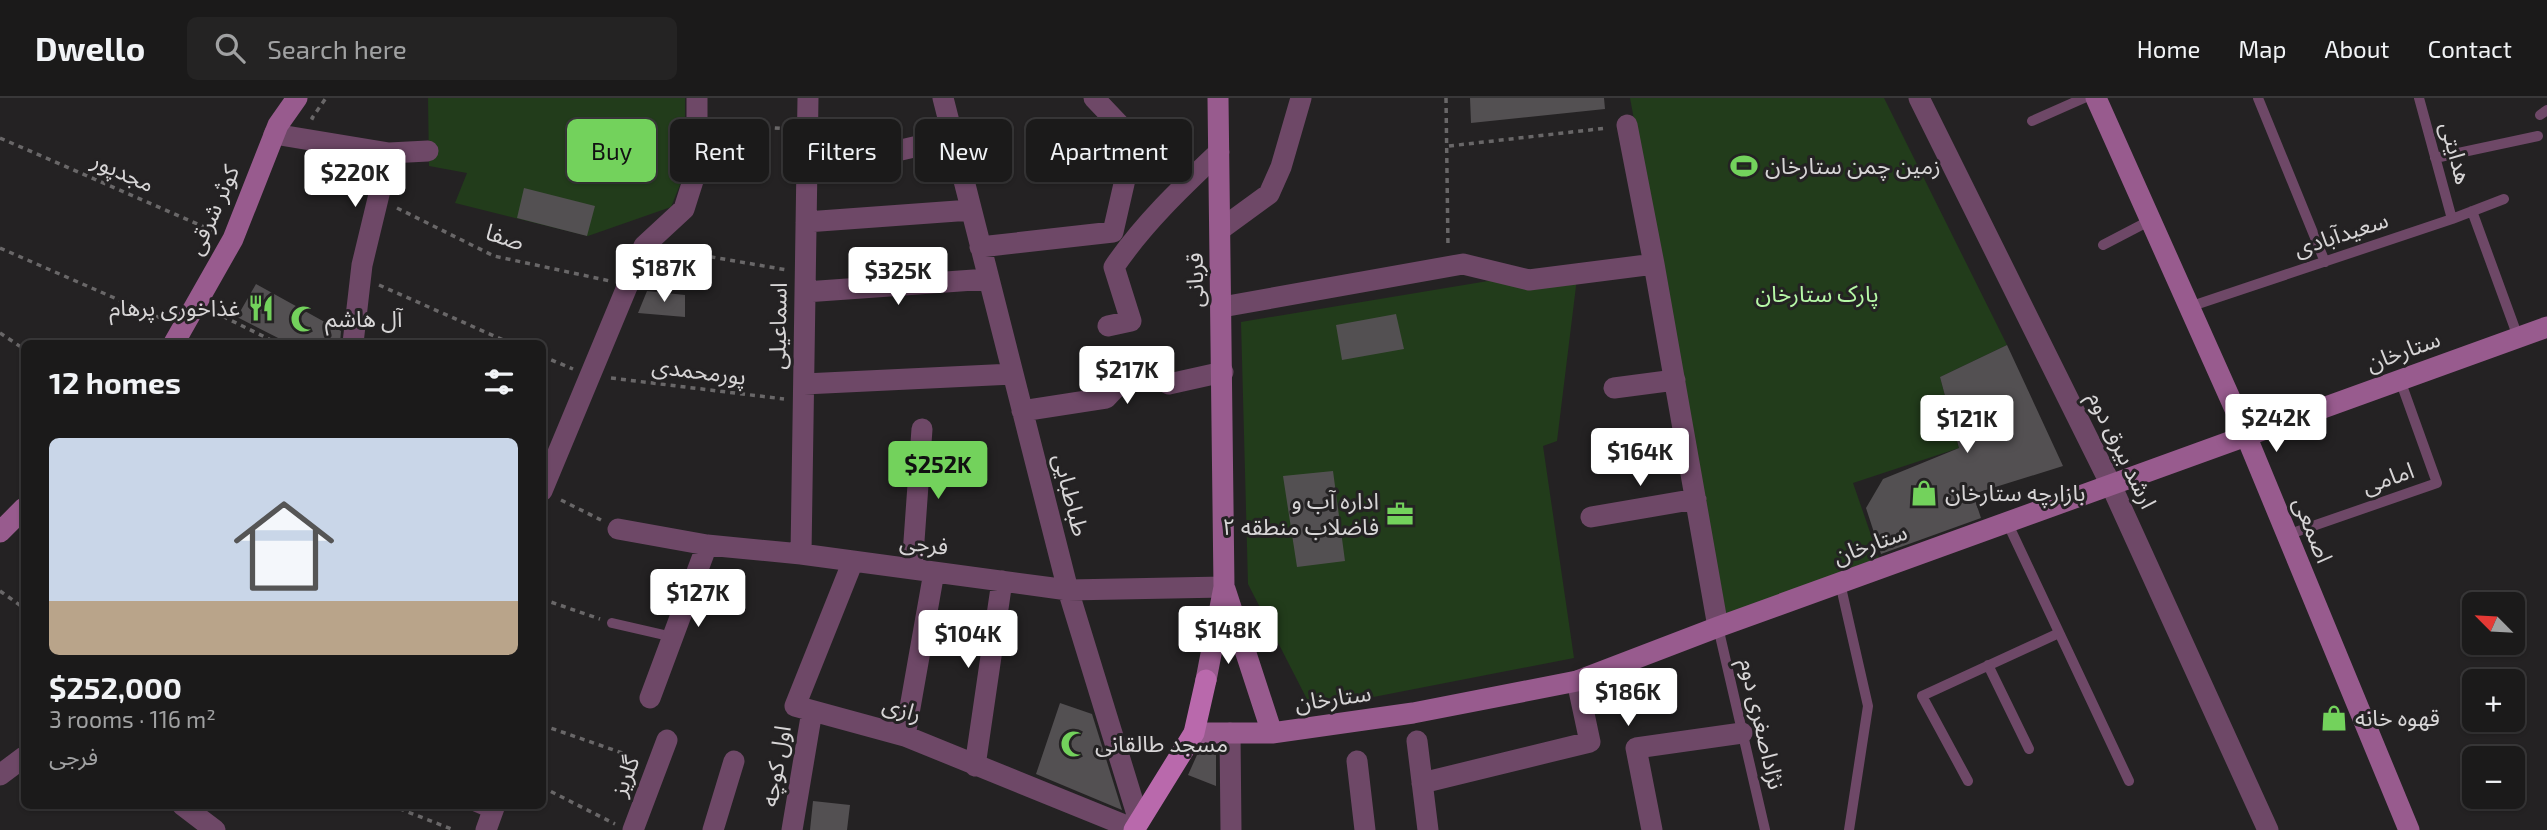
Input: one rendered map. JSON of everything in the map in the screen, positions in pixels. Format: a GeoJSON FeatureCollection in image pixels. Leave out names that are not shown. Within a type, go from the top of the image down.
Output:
{"type":"FeatureCollection","features":[{"type":"Feature","properties":{"kind":"main road","name":"کوثر شرقی"},"geometry":{"type":"LineString","coordinates":[[179,336],[233,239],[275,134],[297,98]]}},
{"type":"Feature","properties":{"kind":"main road","name":"قربانی"},"geometry":{"type":"LineString","coordinates":[[1218,98],[1224,587]]}},
{"type":"Feature","properties":{"kind":"main road","name":"اصمعی"},"geometry":{"type":"LineString","coordinates":[[2096,98],[2246,436],[2409,830]]}},
{"type":"Feature","properties":{"kind":"main road","name":"ستارخان"},"geometry":{"type":"LineString","coordinates":[[1194,733],[1272,733],[1413,713],[1577,681],[1718,627],[2547,327]]}},
{"type":"Feature","properties":{"kind":"main road"},"geometry":{"type":"LineString","coordinates":[[0,532],[21,511]]}},
{"type":"Feature","properties":{"kind":"main road"},"geometry":{"type":"LineString","coordinates":[[1136,826],[1194,733],[1224,587]]}},
{"type":"Feature","properties":{"kind":"main road"},"geometry":{"type":"LineString","coordinates":[[1224,587],[1272,733]]}},
{"type":"Feature","properties":{"kind":"street"},"geometry":{"type":"LineString","coordinates":[[697,98],[697,119]]}},
{"type":"Feature","properties":{"kind":"street","name":"اسماعیلی"},"geometry":{"type":"LineString","coordinates":[[807,119],[808,98]]}},
{"type":"Feature","properties":{"kind":"street","name":"طباطبایی"},"geometry":{"type":"LineString","coordinates":[[943,98],[948,119]]}},
{"type":"Feature","properties":{"kind":"street"},"geometry":{"type":"LineString","coordinates":[[1094,98],[1134,140],[1123,236],[1114,267],[1131,321],[1108,326]]}},
{"type":"Feature","properties":{"kind":"street"},"geometry":{"type":"LineString","coordinates":[[1221,229],[1269,194],[1284,158],[1301,98]]}},
{"type":"Feature","properties":{"kind":"street","name":"ارشد بیرق دوم"},"geometry":{"type":"LineString","coordinates":[[1920,98],[2111,485],[2269,830]]}},
{"type":"Feature","properties":{"kind":"street"},"geometry":{"type":"LineString","coordinates":[[1627,125],[1718,627]]}},
{"type":"Feature","properties":{"kind":"street"},"geometry":{"type":"LineString","coordinates":[[275,134],[389,153],[428,151]]}},
{"type":"Feature","properties":{"kind":"street"},"geometry":{"type":"LineString","coordinates":[[981,247],[1123,236],[1161,208],[1219,152]]}},
{"type":"Feature","properties":{"kind":"street"},"geometry":{"type":"LineString","coordinates":[[353,340],[362,277],[389,153]]}},
{"type":"Feature","properties":{"kind":"street"},"geometry":{"type":"LineString","coordinates":[[546,481],[644,246],[684,209],[693,182]]}},
{"type":"Feature","properties":{"kind":"street","name":"اسماعیلی"},"geometry":{"type":"LineString","coordinates":[[801,555],[806,182]]}},
{"type":"Feature","properties":{"kind":"street","name":"طباطبایی"},"geometry":{"type":"LineString","coordinates":[[964,182],[1068,590],[1136,826]]}},
{"type":"Feature","properties":{"kind":"street"},"geometry":{"type":"LineString","coordinates":[[806,222],[971,209]]}},
{"type":"Feature","properties":{"kind":"street"},"geometry":{"type":"LineString","coordinates":[[1222,307],[1463,264],[1529,280],[1654,264]]}},
{"type":"Feature","properties":{"kind":"street"},"geometry":{"type":"LineString","coordinates":[[805,283],[988,279]]}},
{"type":"Feature","properties":{"kind":"street"},"geometry":{"type":"LineString","coordinates":[[1022,411],[1106,398],[1120,383],[1149,373],[1169,384],[1223,372]]}},
{"type":"Feature","properties":{"kind":"street"},"geometry":{"type":"LineString","coordinates":[[803,392],[1013,374]]}},
{"type":"Feature","properties":{"kind":"street"},"geometry":{"type":"LineString","coordinates":[[1614,388],[1675,380]]}},
{"type":"Feature","properties":{"kind":"street"},"geometry":{"type":"LineString","coordinates":[[912,569],[922,429]]}},
{"type":"Feature","properties":{"kind":"street"},"geometry":{"type":"LineString","coordinates":[[1591,517],[1696,499]]}},
{"type":"Feature","properties":{"kind":"street","name":"فرجی"},"geometry":{"type":"LineString","coordinates":[[618,528],[707,545],[853,561],[1068,590],[1224,587]]}},
{"type":"Feature","properties":{"kind":"street"},"geometry":{"type":"LineString","coordinates":[[650,698],[707,545]]}},
{"type":"Feature","properties":{"kind":"street"},"geometry":{"type":"LineString","coordinates":[[813,711],[795,706],[853,561]]}},
{"type":"Feature","properties":{"kind":"street"},"geometry":{"type":"LineString","coordinates":[[905,736],[934,572]]}},
{"type":"Feature","properties":{"kind":"street"},"geometry":{"type":"LineString","coordinates":[[975,766],[1002,581]]}},
{"type":"Feature","properties":{"kind":"street"},"geometry":{"type":"LineString","coordinates":[[1422,783],[1590,742],[1577,681]]}},
{"type":"Feature","properties":{"kind":"street","name":"رازی"},"geometry":{"type":"LineString","coordinates":[[813,711],[905,736],[975,766],[1136,826]]}},
{"type":"Feature","properties":{"kind":"street","name":"اول کوچه"},"geometry":{"type":"LineString","coordinates":[[792,830],[813,711]]}},
{"type":"Feature","properties":{"kind":"street"},"geometry":{"type":"LineString","coordinates":[[1230,733],[1231,830]]}},
{"type":"Feature","properties":{"kind":"street"},"geometry":{"type":"LineString","coordinates":[[1652,830],[1636,748],[1742,733]]}},
{"type":"Feature","properties":{"kind":"street","name":"گلریز"},"geometry":{"type":"LineString","coordinates":[[633,830],[667,740]]}},
{"type":"Feature","properties":{"kind":"street"},"geometry":{"type":"LineString","coordinates":[[1417,741],[1428,830]]}},
{"type":"Feature","properties":{"kind":"street"},"geometry":{"type":"LineString","coordinates":[[0,775],[21,759]]}},
{"type":"Feature","properties":{"kind":"street"},"geometry":{"type":"LineString","coordinates":[[713,830],[734,761]]}},
{"type":"Feature","properties":{"kind":"street"},"geometry":{"type":"LineString","coordinates":[[1357,761],[1364,830]]}},
{"type":"Feature","properties":{"kind":"street"},"geometry":{"type":"LineString","coordinates":[[187,809],[206,827]]}},
{"type":"Feature","properties":{"kind":"lane"},"geometry":{"type":"LineString","coordinates":[[2032,121],[2084,98]]}},
{"type":"Feature","properties":{"kind":"lane"},"geometry":{"type":"LineString","coordinates":[[2258,98],[2325,262]]}},
{"type":"Feature","properties":{"kind":"lane","name":"هدایتی"},"geometry":{"type":"LineString","coordinates":[[2419,98],[2452,219]]}},
{"type":"Feature","properties":{"kind":"lane"},"geometry":{"type":"LineString","coordinates":[[2435,158],[2538,136]]}},
{"type":"Feature","properties":{"kind":"lane","name":"سعیدآبادی"},"geometry":{"type":"LineString","coordinates":[[2189,307],[2504,199]]}},
{"type":"Feature","properties":{"kind":"lane"},"geometry":{"type":"LineString","coordinates":[[2472,211],[2518,337]]}},
{"type":"Feature","properties":{"kind":"lane"},"geometry":{"type":"LineString","coordinates":[[2103,244],[2151,220]]}},
{"type":"Feature","properties":{"kind":"lane","name":"امامی"},"geometry":{"type":"LineString","coordinates":[[2287,535],[2437,483],[2400,380]]}},
{"type":"Feature","properties":{"kind":"lane"},"geometry":{"type":"LineString","coordinates":[[2007,522],[2129,781]]}},
{"type":"Feature","properties":{"kind":"lane"},"geometry":{"type":"LineString","coordinates":[[1840,583],[1868,706],[1849,830]]}},
{"type":"Feature","properties":{"kind":"lane"},"geometry":{"type":"LineString","coordinates":[[612,623],[673,637]]}},
{"type":"Feature","properties":{"kind":"lane","name":"نژاداصغری دوم"},"geometry":{"type":"LineString","coordinates":[[1718,627],[1765,830]]}},
{"type":"Feature","properties":{"kind":"lane"},"geometry":{"type":"LineString","coordinates":[[1968,781],[1922,696],[2059,633]]}},
{"type":"Feature","properties":{"kind":"lane"},"geometry":{"type":"LineString","coordinates":[[1987,666],[2029,750]]}},
{"type":"Feature","properties":{"kind":"path"},"geometry":{"type":"LineString","coordinates":[[1446,98],[1449,146],[1448,267]]}},
{"type":"Feature","properties":{"kind":"path"},"geometry":{"type":"LineString","coordinates":[[1449,146],[1627,125]]}},
{"type":"Feature","properties":{"kind":"path","name":"مجدپور"},"geometry":{"type":"LineString","coordinates":[[0,138],[233,239]]}},
{"type":"Feature","properties":{"kind":"path","name":"صفا"},"geometry":{"type":"LineString","coordinates":[[379,200],[494,256],[628,285]]}},
{"type":"Feature","properties":{"kind":"path"},"geometry":{"type":"LineString","coordinates":[[644,246],[805,283]]}},
{"type":"Feature","properties":{"kind":"path"},"geometry":{"type":"LineString","coordinates":[[0,248],[179,336]]}},
{"type":"Feature","properties":{"kind":"path"},"geometry":{"type":"LineString","coordinates":[[362,277],[503,340]]}},
{"type":"Feature","properties":{"kind":"path"},"geometry":{"type":"LineString","coordinates":[[197,303],[271,340]]}},
{"type":"Feature","properties":{"kind":"path"},"geometry":{"type":"LineString","coordinates":[[0,333],[21,347]]}},
{"type":"Feature","properties":{"kind":"path","name":"پورمحمدی"},"geometry":{"type":"LineString","coordinates":[[546,358],[590,376],[803,392]]}},
{"type":"Feature","properties":{"kind":"path"},"geometry":{"type":"LineString","coordinates":[[546,493],[618,528]]}},
{"type":"Feature","properties":{"kind":"path"},"geometry":{"type":"LineString","coordinates":[[0,591],[21,606]]}},
{"type":"Feature","properties":{"kind":"path"},"geometry":{"type":"LineString","coordinates":[[546,600],[612,623]]}},
{"type":"Feature","properties":{"kind":"path"},"geometry":{"type":"LineString","coordinates":[[546,726],[628,755]]}},
{"type":"Feature","properties":{"kind":"path"},"geometry":{"type":"LineString","coordinates":[[546,789],[626,830]]}},
{"type":"Feature","properties":{"kind":"path"},"geometry":{"type":"LineString","coordinates":[[400,809],[454,830]]}},
{"type":"Feature","properties":{"kind":"green space"},"geometry":{"type":"Polygon","coordinates":[[[428,98],[685,98],[685,119],[670,119],[670,182],[681,182],[671,207],[588,236],[455,203],[467,173],[429,166],[428,98]]]}},
{"type":"Feature","properties":{"kind":"green space","name":"پارک ستارخان"},"geometry":{"type":"Polygon","coordinates":[[[1630,98],[1884,98],[2007,345],[1940,377],[1959,448],[1853,483],[1879,558],[1726,614],[1630,98]]]}},
{"type":"Feature","properties":{"kind":"green space","name":"اداره آب و فاضلاب منطقه ۲"},"geometry":{"type":"Polygon","coordinates":[[[1577,278],[1557,441],[1543,446],[1574,658],[1312,709],[1248,584],[1241,322],[1488,281],[1577,278]]]}},
{"type":"Feature","properties":{"kind":"building"},"geometry":{"type":"Polygon","coordinates":[[[1470,98],[1604,98],[1605,109],[1471,123],[1470,98]]]}},
{"type":"Feature","properties":{"kind":"building"},"geometry":{"type":"Polygon","coordinates":[[[524,188],[595,206],[587,236],[517,218],[524,188]]]}},
{"type":"Feature","properties":{"kind":"building"},"geometry":{"type":"Polygon","coordinates":[[[256,284],[341,331],[340,340],[282,340],[237,317],[256,284]]]}},
{"type":"Feature","properties":{"kind":"building"},"geometry":{"type":"Polygon","coordinates":[[[647,291],[685,295],[685,317],[638,313],[647,291]]]}},
{"type":"Feature","properties":{"kind":"building"},"geometry":{"type":"Polygon","coordinates":[[[1396,314],[1404,349],[1342,360],[1336,325],[1396,314]]]}},
{"type":"Feature","properties":{"kind":"building"},"geometry":{"type":"Polygon","coordinates":[[[2007,345],[2063,466],[1973,494],[1981,518],[1881,554],[1866,508],[1883,479],[1959,448],[1940,377],[2007,345]]]}},
{"type":"Feature","properties":{"kind":"building"},"geometry":{"type":"Polygon","coordinates":[[[1333,471],[1345,561],[1297,567],[1283,476],[1333,471]]]}},
{"type":"Feature","properties":{"kind":"building","name":"مسجد طالقانی"},"geometry":{"type":"Polygon","coordinates":[[[1060,703],[1092,714],[1122,810],[1036,774],[1060,703]]]}},
{"type":"Feature","properties":{"kind":"building"},"geometry":{"type":"Polygon","coordinates":[[[1201,746],[1216,746],[1216,786],[1188,775],[1201,746]]]}},
{"type":"Feature","properties":{"kind":"building"},"geometry":{"type":"Polygon","coordinates":[[[813,801],[850,805],[847,830],[810,830],[813,801]]]}},
{"type":"Feature","properties":{"kind":"place","name":"زمین چمن ستارخان"},"geometry":{"type":"Point","coordinates":[1744,166]}},
{"type":"Feature","properties":{"kind":"place","name":"غذاخوری پرهام"},"geometry":{"type":"Point","coordinates":[261,308]}},
{"type":"Feature","properties":{"kind":"place","name":"آل هاشم"},"geometry":{"type":"Point","coordinates":[304,319]}},
{"type":"Feature","properties":{"kind":"place","name":"بازارچه ستارخان"},"geometry":{"type":"Point","coordinates":[1924,493]}},
{"type":"Feature","properties":{"kind":"place","name":"اداره آب و فاضلاب منطقه ۲"},"geometry":{"type":"Point","coordinates":[1400,514]}},
{"type":"Feature","properties":{"kind":"place","name":"قهوه خانه"},"geometry":{"type":"Point","coordinates":[2334,718]}},
{"type":"Feature","properties":{"kind":"place","name":"مسجد طالقانی"},"geometry":{"type":"Point","coordinates":[1074,744]}}]}
